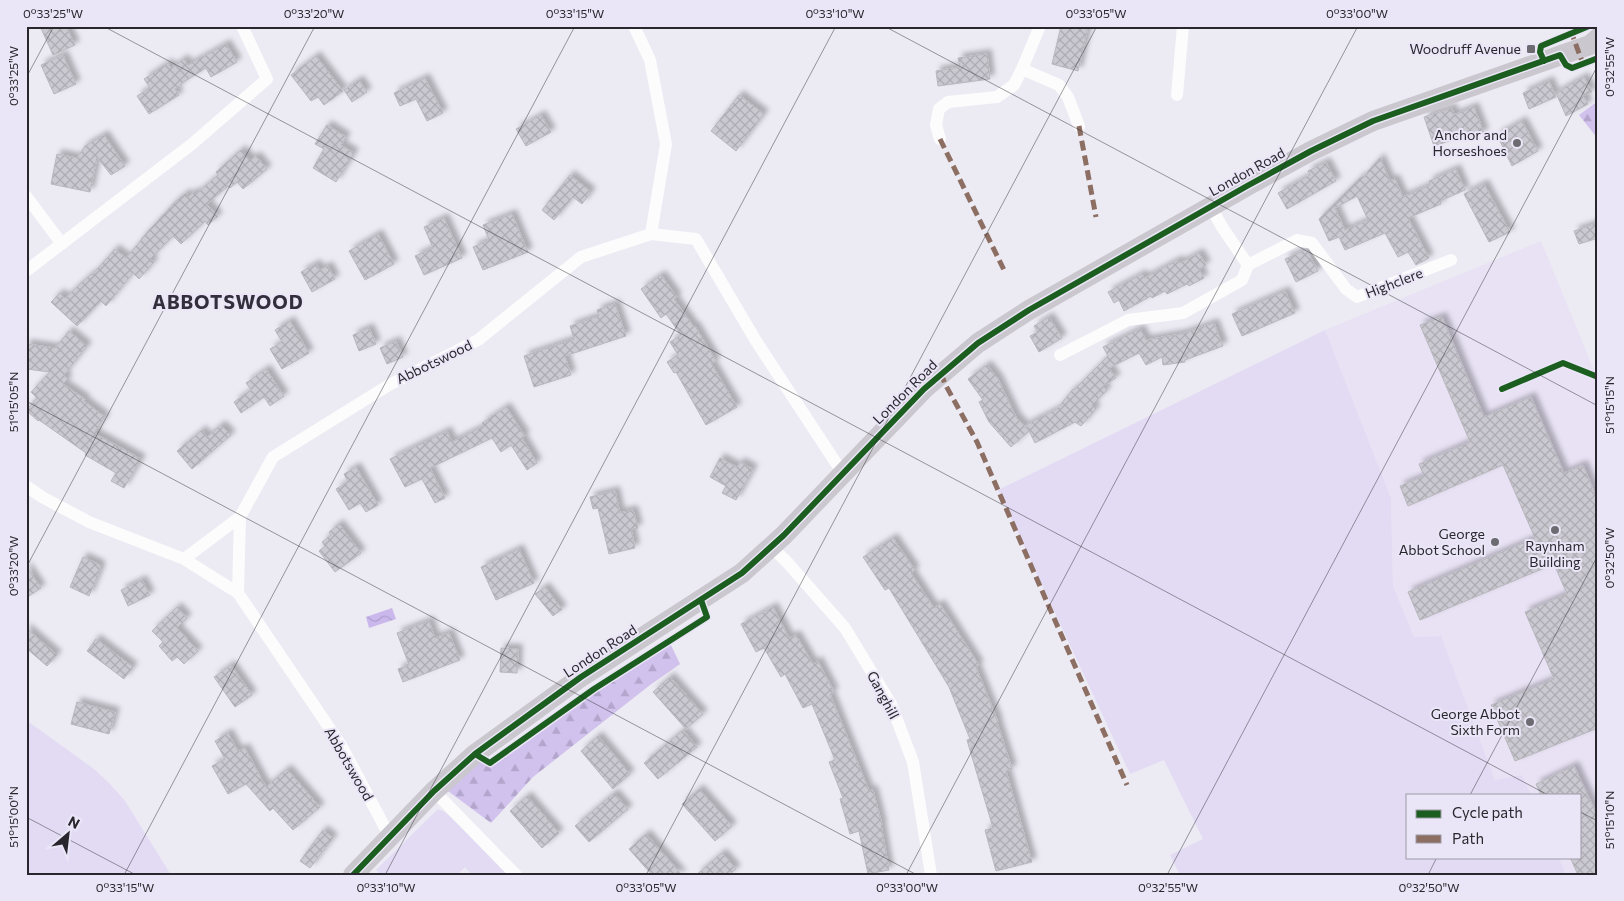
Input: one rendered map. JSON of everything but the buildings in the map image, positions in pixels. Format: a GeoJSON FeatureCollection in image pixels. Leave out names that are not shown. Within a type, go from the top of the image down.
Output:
{"type":"FeatureCollection","features":[{"type":"Feature","properties":{"kind":"main road","name":"London Road"},"geometry":{"type":"LineString","coordinates":[[352,875],[434,790],[475,754],[545,702],[742,573],[771,547],[845,472],[924,388],[978,343],[1029,310],[1211,207],[1303,156],[1372,121],[1595,43]]}},
{"type":"Feature","properties":{"kind":"street"},"geometry":{"type":"LineString","coordinates":[[26,271],[192,144],[267,78],[242,26]]}},
{"type":"Feature","properties":{"kind":"street"},"geometry":{"type":"LineString","coordinates":[[634,26],[650,60],[666,144],[652,234]]}},
{"type":"Feature","properties":{"kind":"street"},"geometry":{"type":"LineString","coordinates":[[940,139],[936,125],[939,109],[948,102],[997,97],[1014,85],[1040,26]]}},
{"type":"Feature","properties":{"kind":"street"},"geometry":{"type":"LineString","coordinates":[[1177,95],[1183,26]]}},
{"type":"Feature","properties":{"kind":"street"},"geometry":{"type":"LineString","coordinates":[[1022,69],[1059,85],[1068,97],[1079,126]]}},
{"type":"Feature","properties":{"kind":"street"},"geometry":{"type":"LineString","coordinates":[[26,196],[62,244]]}},
{"type":"Feature","properties":{"kind":"street"},"geometry":{"type":"LineString","coordinates":[[1211,207],[1248,265]]}},
{"type":"Feature","properties":{"kind":"street","name":"Abbotswood"},"geometry":{"type":"LineString","coordinates":[[184,559],[240,517],[273,457],[389,385],[478,340],[581,257],[652,234],[696,239],[756,341],[836,463],[845,472]]}},
{"type":"Feature","properties":{"kind":"street","name":"Highclere"},"geometry":{"type":"LineString","coordinates":[[1060,355],[1128,320],[1182,313],[1242,280],[1248,265],[1297,240],[1312,242],[1346,289],[1357,297],[1451,260]]}},
{"type":"Feature","properties":{"kind":"street","name":"Abbotswood"},"geometry":{"type":"LineString","coordinates":[[26,486],[42,497],[89,522],[184,559],[238,593],[341,744],[390,837]]}},
{"type":"Feature","properties":{"kind":"street","name":"Abbotswood"},"geometry":{"type":"LineString","coordinates":[[238,593],[240,517]]}},
{"type":"Feature","properties":{"kind":"street","name":"Ganghill"},"geometry":{"type":"LineString","coordinates":[[771,547],[786,561],[845,628],[891,704],[913,762],[931,875]]}},
{"type":"Feature","properties":{"kind":"street"},"geometry":{"type":"LineString","coordinates":[[434,790],[516,875]]}},
{"type":"Feature","properties":{"kind":"shaded area","name":"George Abbot School"},"geometry":{"type":"Polygon","coordinates":[[[1541,241],[1598,380],[1598,875],[1566,875],[1559,858],[1582,858],[1582,794],[1530,794],[1521,775],[1495,780],[1441,636],[1414,637],[1393,586],[1391,498],[1325,330],[1541,241]]]}},
{"type":"Feature","properties":{"kind":"shaded area"},"geometry":{"type":"Polygon","coordinates":[[[1325,330],[1391,498],[1393,586],[1414,637],[1441,636],[1495,780],[1522,775],[1531,794],[1406,794],[1406,858],[1559,858],[1566,875],[1180,875],[1170,855],[1203,839],[1164,760],[1130,774],[998,490],[1325,330]]]}},
{"type":"Feature","properties":{"kind":"shaded area"},"geometry":{"type":"Polygon","coordinates":[[[26,720],[94,769],[109,783],[125,801],[171,875],[26,875],[26,720]]]}},
{"type":"Feature","properties":{"kind":"shaded area"},"geometry":{"type":"Polygon","coordinates":[[[438,809],[445,812],[483,846],[508,875],[472,875],[465,867],[457,875],[381,875],[376,870],[438,809]]]}},
{"type":"Feature","properties":{"kind":"green space"},"geometry":{"type":"Polygon","coordinates":[[[1598,101],[1598,139],[1579,115],[1598,101]]]}},
{"type":"Feature","properties":{"kind":"green space"},"geometry":{"type":"Polygon","coordinates":[[[669,641],[680,664],[650,685],[533,777],[491,823],[448,791],[475,754],[491,763],[594,689],[669,641]]]}},
{"type":"Feature","properties":{"kind":"water"},"geometry":{"type":"Polygon","coordinates":[[[392,608],[396,619],[369,628],[366,617],[392,608]]]}},
{"type":"Feature","properties":{"kind":"marked path"},"geometry":{"type":"LineString","coordinates":[[1576,32],[1572,34],[1583,64],[1586,63]]}},
{"type":"Feature","properties":{"kind":"marked path"},"geometry":{"type":"LineString","coordinates":[[1079,126],[1096,217]]}},
{"type":"Feature","properties":{"kind":"marked path"},"geometry":{"type":"LineString","coordinates":[[940,139],[1005,272]]}},
{"type":"Feature","properties":{"kind":"marked path"},"geometry":{"type":"LineString","coordinates":[[941,373],[945,384],[977,442],[1127,785]]}},
{"type":"Feature","properties":{"kind":"cycle path"},"geometry":{"type":"LineString","coordinates":[[1544,61],[1540,52],[1541,46],[1589,26]]}},
{"type":"Feature","properties":{"kind":"cycle path"},"geometry":{"type":"LineString","coordinates":[[353,875],[434,791],[475,754],[581,677],[742,573],[784,535],[924,389],[978,343],[1029,310],[1247,186],[1311,151],[1373,121],[1560,55],[1566,65],[1572,68],[1598,58]]}},
{"type":"Feature","properties":{"kind":"cycle path"},"geometry":{"type":"LineString","coordinates":[[1502,389],[1563,363],[1598,377]]}},
{"type":"Feature","properties":{"kind":"cycle path"},"geometry":{"type":"LineString","coordinates":[[475,754],[490,763],[594,689],[707,617],[701,600]]}},
{"type":"Feature","properties":{"kind":"place","name":"Woodruff Avenue"},"geometry":{"type":"Point","coordinates":[1531,49]}},
{"type":"Feature","properties":{"kind":"place","name":"Anchor and Horseshoes"},"geometry":{"type":"Point","coordinates":[1517,143]}},
{"type":"Feature","properties":{"kind":"place","name":"Raynham Building"},"geometry":{"type":"Point","coordinates":[1555,530]}},
{"type":"Feature","properties":{"kind":"place","name":"George Abbot School"},"geometry":{"type":"Point","coordinates":[1495,542]}},
{"type":"Feature","properties":{"kind":"place","name":"George Abbot Sixth Form"},"geometry":{"type":"Point","coordinates":[1530,722]}},
{"type":"Feature","properties":{"kind":"district","name":"ABBOTSWOOD"},"geometry":{"type":"Point","coordinates":[228,302]}}]}
